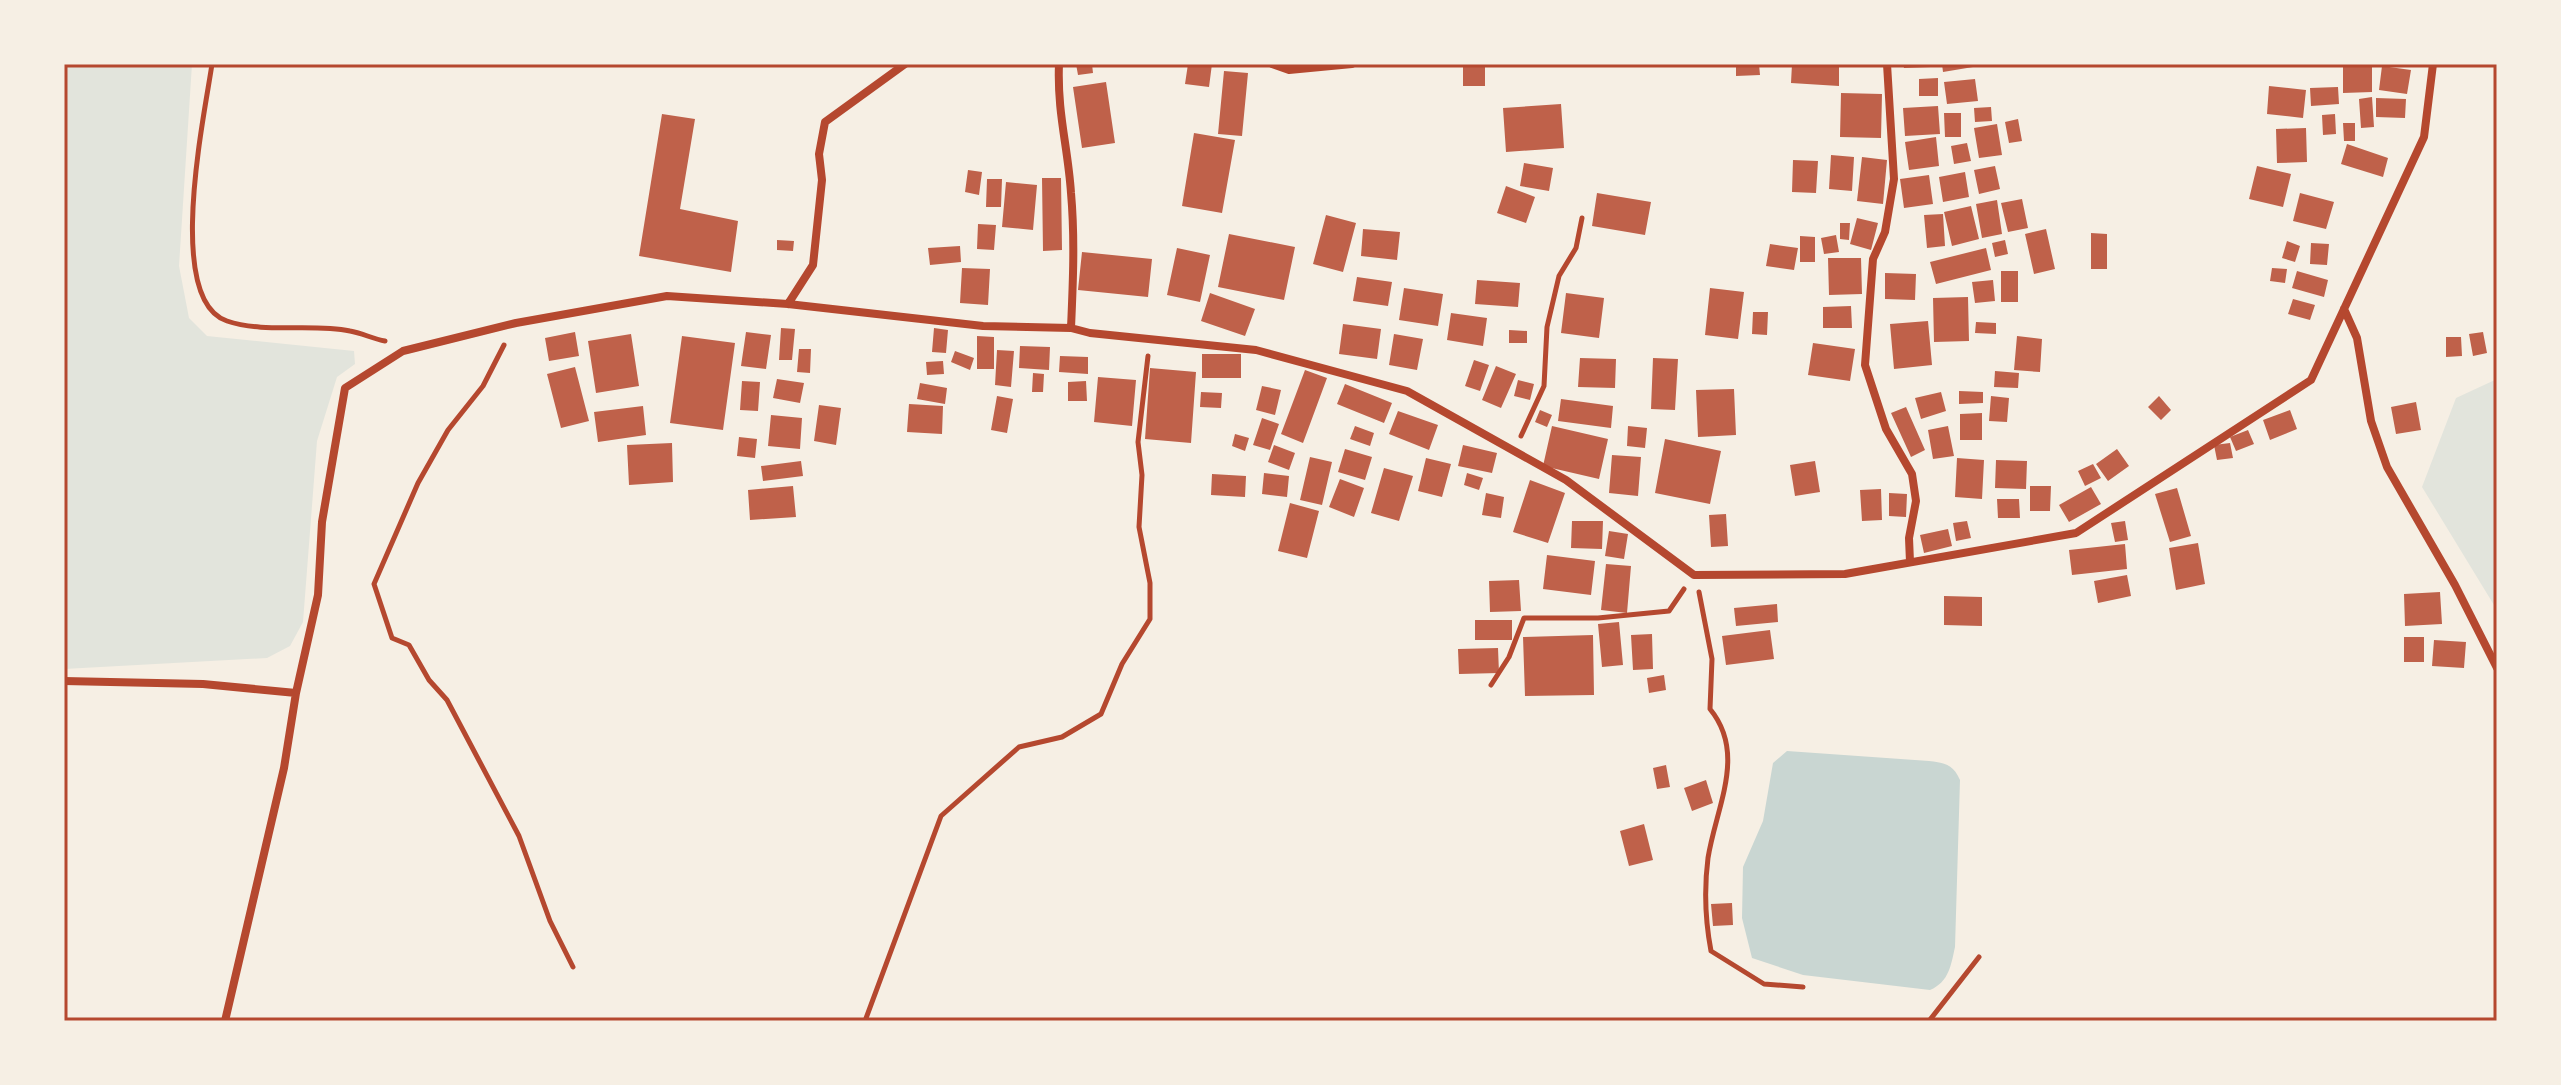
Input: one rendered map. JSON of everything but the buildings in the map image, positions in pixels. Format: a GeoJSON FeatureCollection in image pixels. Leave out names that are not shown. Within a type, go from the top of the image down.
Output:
{"type":"FeatureCollection","features":[{"type":"Feature","properties":{"kind":"street"},"geometry":{"type":"LineString","coordinates":[[788,304],[813,265],[822,180],[819,154],[825,122],[905,64]]}},
{"type":"Feature","properties":{"kind":"street"},"geometry":{"type":"LineString","coordinates":[[1059,64],[1061,132],[1071,190],[1074,255],[1071,328]]}},
{"type":"Feature","properties":{"kind":"street"},"geometry":{"type":"LineString","coordinates":[[1272,64],[1289,70],[1352,64]]}},
{"type":"Feature","properties":{"kind":"street"},"geometry":{"type":"LineString","coordinates":[[1887,64],[1894,179],[1885,232],[1871,271],[1865,365],[1886,429],[1912,474],[1916,501],[1909,538],[1910,562]]}},
{"type":"Feature","properties":{"kind":"street"},"geometry":{"type":"LineString","coordinates":[[225,1021],[284,768],[296,693],[318,595],[322,522],[345,388],[403,351],[516,323],[667,296],[788,304],[983,326],[1071,328],[1256,350],[1407,391],[1566,480],[1694,575],[1845,574],[2076,533],[2311,380],[2424,137],[2433,64]]}},
{"type":"Feature","properties":{"kind":"street"},"geometry":{"type":"LineString","coordinates":[[2344,309],[2357,338],[2371,421],[2387,467],[2455,585],[2497,668]]}},
{"type":"Feature","properties":{"kind":"street"},"geometry":{"type":"LineString","coordinates":[[64,681],[203,684],[296,693]]}},
{"type":"Feature","properties":{"kind":"path"},"geometry":{"type":"LineString","coordinates":[[212,64],[193,182],[198,281],[208,307],[226,321],[351,331],[392,343],[403,351]]}},
{"type":"Feature","properties":{"kind":"path"},"geometry":{"type":"LineString","coordinates":[[1514,451],[1544,386],[1547,327],[1559,276],[1576,248],[1582,218]]}},
{"type":"Feature","properties":{"kind":"path"},"geometry":{"type":"LineString","coordinates":[[516,323],[483,386],[448,430],[418,483],[374,584],[392,638],[409,645],[429,680],[447,700],[519,836],[550,921],[573,967]]}},
{"type":"Feature","properties":{"kind":"path"},"geometry":{"type":"LineString","coordinates":[[865,1021],[941,816],[1019,747],[1062,737],[1101,714],[1122,664],[1150,619],[1150,583],[1139,527],[1142,475],[1138,442],[1150,339]]}},
{"type":"Feature","properties":{"kind":"path"},"geometry":{"type":"LineString","coordinates":[[1491,685],[1509,657],[1524,618],[1598,618],[1669,611],[1694,575]]}},
{"type":"Feature","properties":{"kind":"path"},"geometry":{"type":"LineString","coordinates":[[1694,575],[1712,659],[1710,709],[1723,725],[1730,765],[1708,859],[1705,916],[1711,951],[1764,984],[1803,987]]}},
{"type":"Feature","properties":{"kind":"path"},"geometry":{"type":"LineString","coordinates":[[1929,1021],[1979,957]]}},
{"type":"Feature","properties":{"kind":"shaded area"},"geometry":{"type":"Polygon","coordinates":[[[64,64],[192,64],[179,266],[189,318],[207,336],[354,351],[355,364],[337,377],[317,441],[303,622],[290,646],[267,658],[64,669],[64,64]]]}},
{"type":"Feature","properties":{"kind":"shaded area"},"geometry":{"type":"Polygon","coordinates":[[[2497,379],[2497,610],[2422,487],[2456,398],[2497,379]]]}},
{"type":"Feature","properties":{"kind":"shaded area"},"geometry":{"type":"Polygon","coordinates":[[[1787,751],[1935,762],[1948,765],[1957,775],[1960,780],[1955,947],[1948,972],[1936,987],[1930,990],[1803,975],[1752,958],[1742,918],[1743,867],[1763,821],[1773,763],[1787,751]]]}}]}
